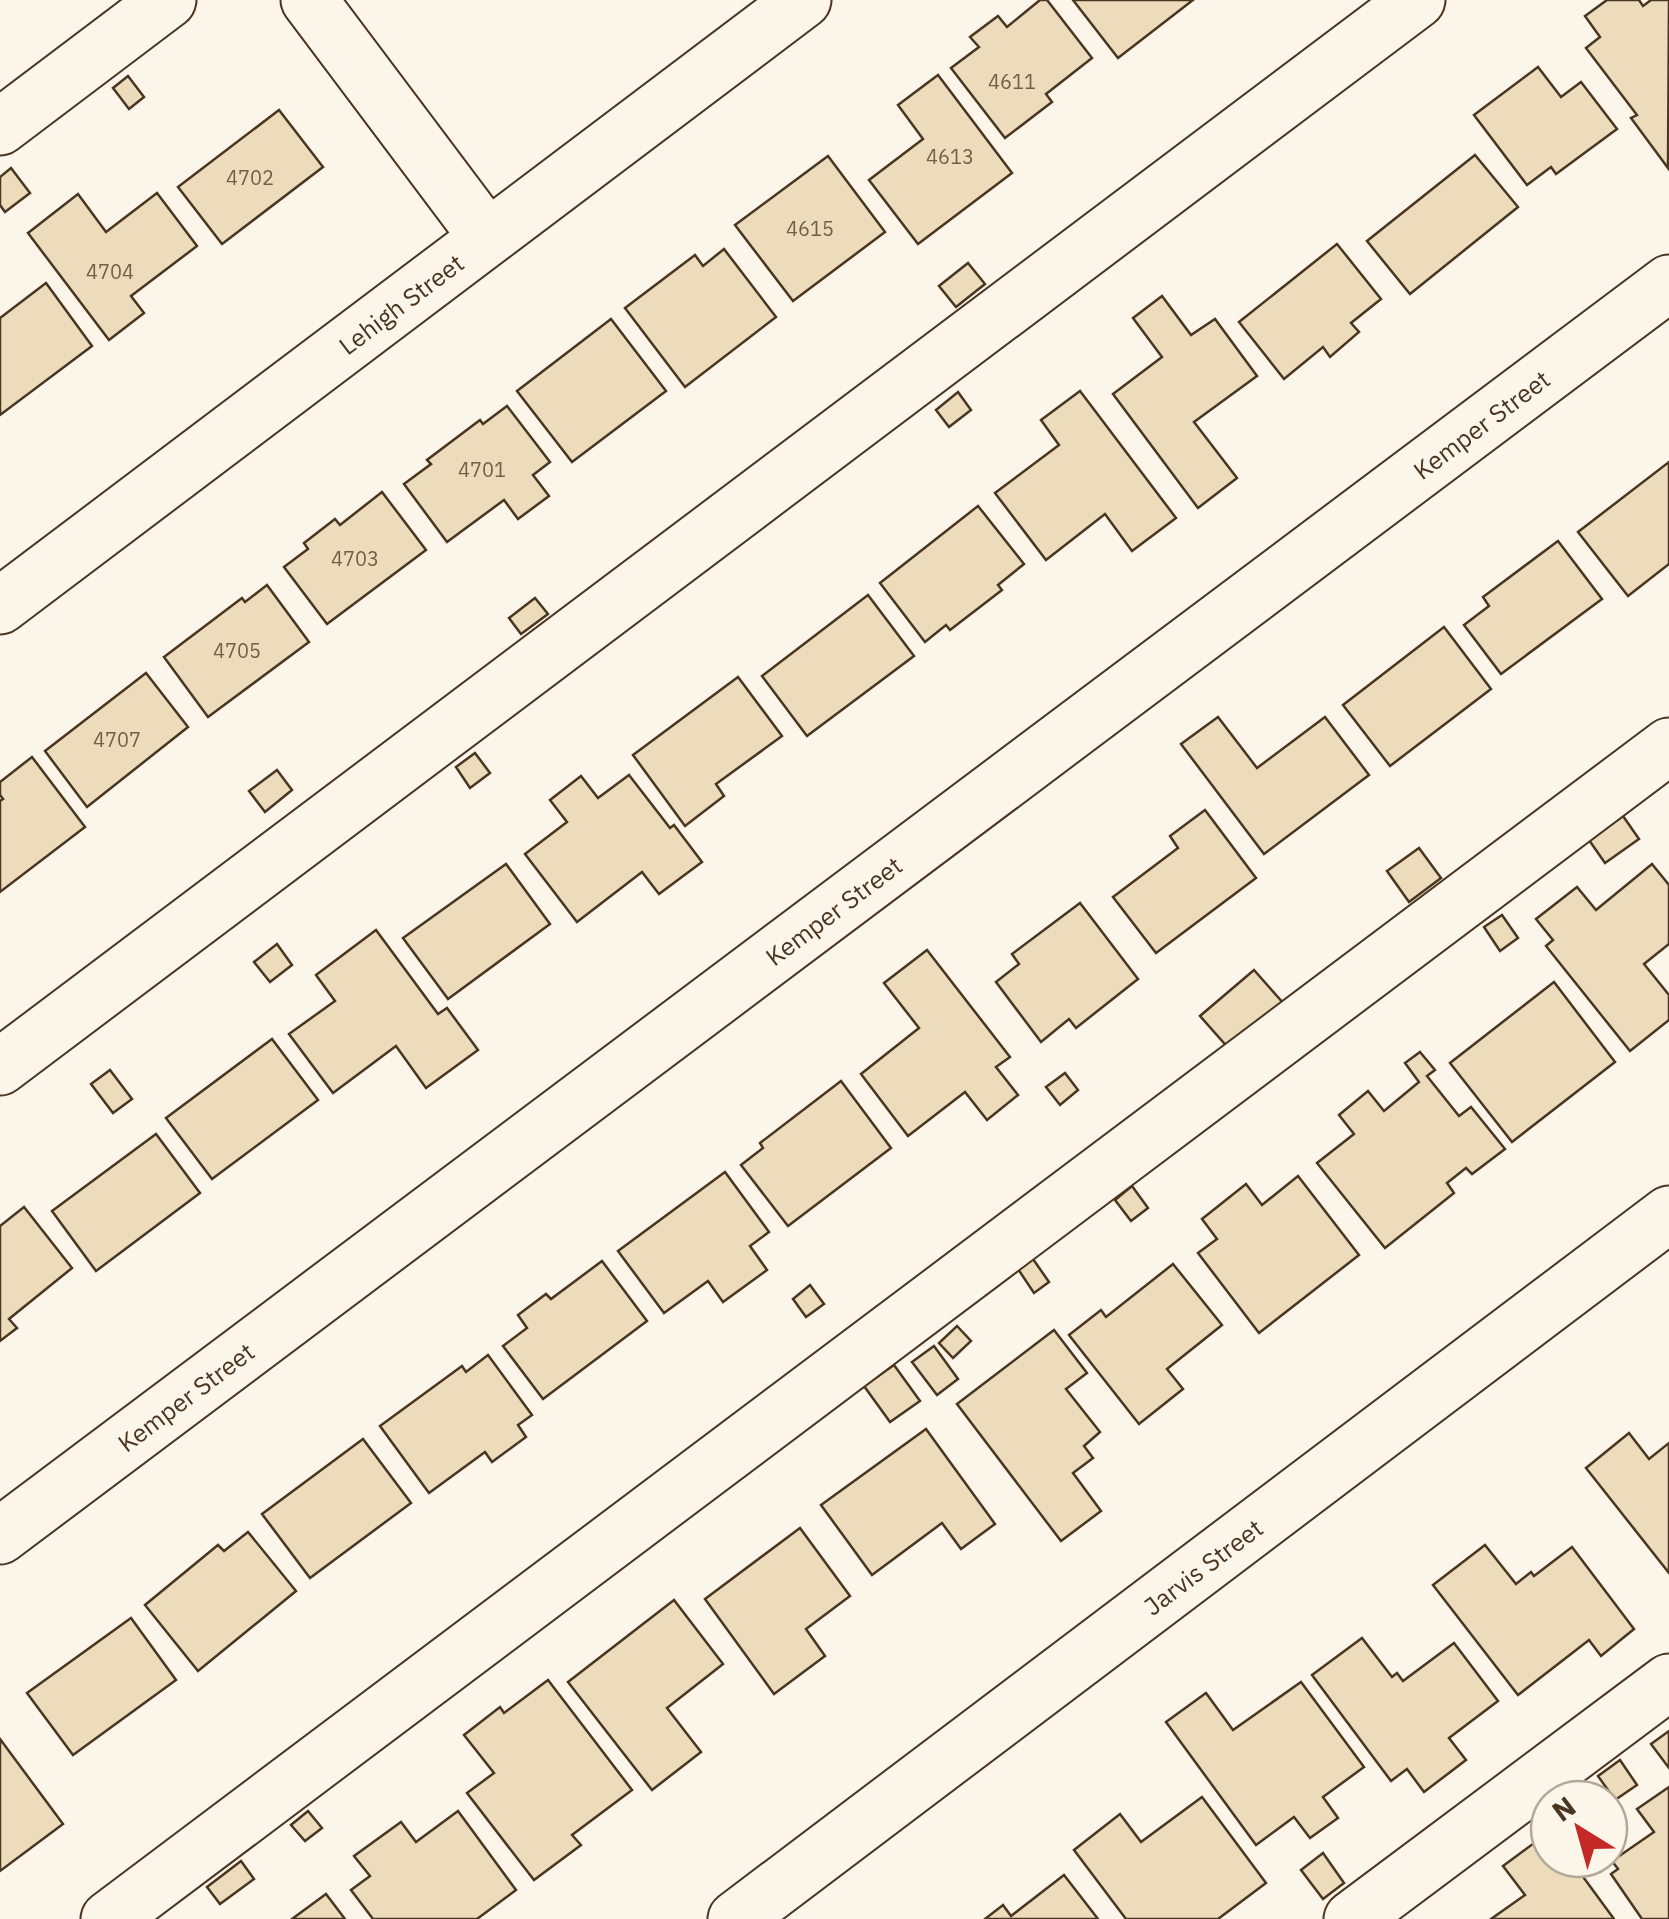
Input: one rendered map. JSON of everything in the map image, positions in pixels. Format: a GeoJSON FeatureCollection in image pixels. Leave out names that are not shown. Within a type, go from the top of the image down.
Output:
{"type":"FeatureCollection","features":[{"type":"Feature","properties":{"kind":"street"},"geometry":{"type":"LineString","coordinates":[[0,127],[168,0]]}},
{"type":"Feature","properties":{"kind":"street"},"geometry":{"type":"LineString","coordinates":[[310,0],[487,237]]}},
{"type":"Feature","properties":{"kind":"street","name":"Lehigh Street"},"geometry":{"type":"LineString","coordinates":[[0,606],[803,0]]}},
{"type":"Feature","properties":{"kind":"street"},"geometry":{"type":"LineString","coordinates":[[0,1067],[1418,0]]}},
{"type":"Feature","properties":{"kind":"street","name":"Kemper Street"},"geometry":{"type":"LineString","coordinates":[[0,1536],[1669,283]]}},
{"type":"Feature","properties":{"kind":"street"},"geometry":{"type":"LineString","coordinates":[[110,1919],[1669,746]]}},
{"type":"Feature","properties":{"kind":"street","name":"Jarvis Street"},"geometry":{"type":"LineString","coordinates":[[736,1919],[1669,1214]]}},
{"type":"Feature","properties":{"kind":"street"},"geometry":{"type":"LineString","coordinates":[[1352,1919],[1669,1682]]}},
{"type":"Feature","properties":{"kind":"building"},"geometry":{"type":"Polygon","coordinates":[[[1040,0],[1047,0],[1092,58],[1046,94],[1052,102],[1005,138],[951,68],[979,47],[970,37],[998,16],[1007,27],[1040,0]]]}},
{"type":"Feature","properties":{"kind":"building"},"geometry":{"type":"Polygon","coordinates":[[[1073,0],[1193,0],[1118,58],[1073,0]]]}},
{"type":"Feature","properties":{"kind":"building"},"geometry":{"type":"Polygon","coordinates":[[[1607,0],[1639,0],[1643,6],[1651,0],[1669,0],[1668,168],[1631,118],[1637,115],[1586,48],[1600,37],[1585,16],[1607,0]]]}},
{"type":"Feature","properties":{"kind":"building"},"geometry":{"type":"Polygon","coordinates":[[[1538,67],[1561,97],[1581,82],[1617,129],[1556,174],[1551,167],[1527,185],[1474,115],[1538,67]]]}},
{"type":"Feature","properties":{"kind":"building"},"geometry":{"type":"Polygon","coordinates":[[[938,75],[1012,173],[918,244],[869,180],[923,139],[898,105],[938,75]]]}},
{"type":"Feature","properties":{"kind":"building"},"geometry":{"type":"Polygon","coordinates":[[[128,76],[144,97],[129,109],[113,88],[128,76]]]}},
{"type":"Feature","properties":{"kind":"building"},"geometry":{"type":"Polygon","coordinates":[[[279,110],[323,167],[222,244],[178,187],[279,110]]]}},
{"type":"Feature","properties":{"kind":"building"},"geometry":{"type":"Polygon","coordinates":[[[1475,155],[1518,207],[1410,294],[1367,241],[1475,155]]]}},
{"type":"Feature","properties":{"kind":"building"},"geometry":{"type":"Polygon","coordinates":[[[828,156],[885,232],[793,301],[735,225],[828,156]]]}},
{"type":"Feature","properties":{"kind":"building"},"geometry":{"type":"Polygon","coordinates":[[[11,168],[30,193],[5,212],[0,205],[0,177],[11,168]]]}},
{"type":"Feature","properties":{"kind":"building"},"geometry":{"type":"Polygon","coordinates":[[[157,193],[197,246],[131,296],[144,313],[109,340],[28,233],[78,194],[106,232],[157,193]]]}},
{"type":"Feature","properties":{"kind":"building"},"geometry":{"type":"Polygon","coordinates":[[[1337,244],[1381,299],[1351,323],[1359,332],[1330,357],[1323,347],[1284,379],[1239,322],[1337,244]]]}},
{"type":"Feature","properties":{"kind":"building"},"geometry":{"type":"Polygon","coordinates":[[[724,249],[776,317],[685,387],[625,308],[695,255],[703,266],[724,249]]]}},
{"type":"Feature","properties":{"kind":"building"},"geometry":{"type":"Polygon","coordinates":[[[968,263],[985,284],[956,307],[939,286],[968,263]]]}},
{"type":"Feature","properties":{"kind":"building"},"geometry":{"type":"Polygon","coordinates":[[[46,283],[92,346],[0,415],[0,318],[46,283]]]}},
{"type":"Feature","properties":{"kind":"building"},"geometry":{"type":"Polygon","coordinates":[[[1162,296],[1191,335],[1215,319],[1257,376],[1194,422],[1237,478],[1198,508],[1113,394],[1162,357],[1133,318],[1162,296]]]}},
{"type":"Feature","properties":{"kind":"building"},"geometry":{"type":"Polygon","coordinates":[[[611,319],[666,391],[572,462],[517,391],[611,319]]]}},
{"type":"Feature","properties":{"kind":"building"},"geometry":{"type":"Polygon","coordinates":[[[1080,391],[1176,518],[1132,551],[1105,514],[1046,560],[995,493],[1059,445],[1041,420],[1080,391]]]}},
{"type":"Feature","properties":{"kind":"building"},"geometry":{"type":"Polygon","coordinates":[[[958,392],[971,410],[949,427],[936,410],[958,392]]]}},
{"type":"Feature","properties":{"kind":"building"},"geometry":{"type":"Polygon","coordinates":[[[507,406],[550,462],[533,475],[549,496],[518,519],[504,500],[447,542],[404,484],[431,464],[427,460],[480,420],[483,424],[507,406]]]}},
{"type":"Feature","properties":{"kind":"building"},"geometry":{"type":"Polygon","coordinates":[[[1669,462],[1669,564],[1628,596],[1578,532],[1669,462]]]}},
{"type":"Feature","properties":{"kind":"building"},"geometry":{"type":"Polygon","coordinates":[[[382,492],[426,550],[327,624],[284,567],[308,549],[304,543],[335,519],[340,525],[382,492]]]}},
{"type":"Feature","properties":{"kind":"building"},"geometry":{"type":"Polygon","coordinates":[[[978,506],[1024,564],[998,585],[1002,590],[950,630],[946,625],[925,642],[880,583],[978,506]]]}},
{"type":"Feature","properties":{"kind":"building"},"geometry":{"type":"Polygon","coordinates":[[[1558,541],[1602,599],[1501,674],[1464,625],[1489,606],[1483,597],[1558,541]]]}},
{"type":"Feature","properties":{"kind":"building"},"geometry":{"type":"Polygon","coordinates":[[[267,585],[309,642],[208,717],[164,657],[242,598],[245,602],[267,585]]]}},
{"type":"Feature","properties":{"kind":"building"},"geometry":{"type":"Polygon","coordinates":[[[868,595],[914,656],[807,736],[762,676],[868,595]]]}},
{"type":"Feature","properties":{"kind":"building"},"geometry":{"type":"Polygon","coordinates":[[[535,598],[548,614],[521,634],[509,618],[535,598]]]}},
{"type":"Feature","properties":{"kind":"building"},"geometry":{"type":"Polygon","coordinates":[[[1444,627],[1491,689],[1390,766],[1343,705],[1444,627]]]}},
{"type":"Feature","properties":{"kind":"building"},"geometry":{"type":"Polygon","coordinates":[[[146,673],[188,727],[87,807],[45,751],[146,673]]]}},
{"type":"Feature","properties":{"kind":"building"},"geometry":{"type":"Polygon","coordinates":[[[738,677],[782,736],[716,784],[724,796],[685,826],[633,755],[738,677]]]}},
{"type":"Feature","properties":{"kind":"building"},"geometry":{"type":"Polygon","coordinates":[[[1218,717],[1257,768],[1325,717],[1369,775],[1264,854],[1181,744],[1218,717]]]}},
{"type":"Feature","properties":{"kind":"building"},"geometry":{"type":"Polygon","coordinates":[[[475,753],[490,773],[470,788],[456,767],[475,753]]]}},
{"type":"Feature","properties":{"kind":"building"},"geometry":{"type":"Polygon","coordinates":[[[32,757],[85,827],[0,892],[0,782],[32,757]]]}},
{"type":"Feature","properties":{"kind":"building"},"geometry":{"type":"Polygon","coordinates":[[[277,770],[292,790],[265,812],[249,791],[277,770]]]}},
{"type":"Feature","properties":{"kind":"building"},"geometry":{"type":"Polygon","coordinates":[[[629,775],[702,862],[659,894],[642,872],[577,922],[525,854],[567,822],[550,800],[581,776],[598,798],[629,775]]]}},
{"type":"Feature","properties":{"kind":"building"},"geometry":{"type":"Polygon","coordinates":[[[1205,810],[1256,878],[1156,953],[1113,897],[1178,848],[1170,836],[1205,810]]]}},
{"type":"Feature","properties":{"kind":"building"},"geometry":{"type":"Polygon","coordinates":[[[1623,816],[1639,839],[1605,863],[1589,840],[1623,816]]]}},
{"type":"Feature","properties":{"kind":"building"},"geometry":{"type":"Polygon","coordinates":[[[1419,848],[1441,878],[1409,902],[1387,871],[1419,848]]]}},
{"type":"Feature","properties":{"kind":"building"},"geometry":{"type":"Polygon","coordinates":[[[506,864],[550,924],[448,999],[403,938],[506,864]]]}},
{"type":"Feature","properties":{"kind":"building"},"geometry":{"type":"Polygon","coordinates":[[[1652,864],[1669,885],[1669,944],[1644,964],[1669,995],[1669,1020],[1630,1051],[1546,946],[1553,940],[1536,919],[1577,887],[1596,910],[1652,864]]]}},
{"type":"Feature","properties":{"kind":"building"},"geometry":{"type":"Polygon","coordinates":[[[1080,903],[1138,979],[1076,1028],[1069,1019],[1041,1042],[996,982],[1019,964],[1012,954],[1080,903]]]}},
{"type":"Feature","properties":{"kind":"building"},"geometry":{"type":"Polygon","coordinates":[[[1502,915],[1518,938],[1500,951],[1484,927],[1502,915]]]}},
{"type":"Feature","properties":{"kind":"building"},"geometry":{"type":"Polygon","coordinates":[[[376,930],[438,1014],[447,1008],[478,1050],[426,1088],[396,1046],[333,1093],[289,1034],[335,1001],[316,975],[376,930]]]}},
{"type":"Feature","properties":{"kind":"building"},"geometry":{"type":"Polygon","coordinates":[[[277,944],[292,965],[270,982],[254,962],[277,944]]]}},
{"type":"Feature","properties":{"kind":"building"},"geometry":{"type":"Polygon","coordinates":[[[927,950],[1010,1057],[996,1067],[1018,1095],[987,1120],[965,1092],[908,1136],[861,1074],[919,1028],[884,983],[927,950]]]}},
{"type":"Feature","properties":{"kind":"building"},"geometry":{"type":"Polygon","coordinates":[[[1254,970],[1285,1005],[1231,1051],[1200,1016],[1254,970]]]}},
{"type":"Feature","properties":{"kind":"building"},"geometry":{"type":"Polygon","coordinates":[[[1554,982],[1615,1062],[1512,1142],[1450,1063],[1554,982]]]}},
{"type":"Feature","properties":{"kind":"building"},"geometry":{"type":"Polygon","coordinates":[[[272,1039],[318,1100],[212,1179],[166,1118],[272,1039]]]}},
{"type":"Feature","properties":{"kind":"building"},"geometry":{"type":"Polygon","coordinates":[[[1420,1052],[1435,1070],[1427,1076],[1459,1116],[1471,1107],[1505,1149],[1472,1174],[1466,1168],[1447,1183],[1454,1193],[1385,1248],[1317,1163],[1354,1134],[1339,1115],[1368,1091],[1384,1111],[1419,1082],[1405,1063],[1420,1052]]]}},
{"type":"Feature","properties":{"kind":"building"},"geometry":{"type":"Polygon","coordinates":[[[110,1070],[132,1099],[113,1113],[91,1084],[110,1070]]]}},
{"type":"Feature","properties":{"kind":"building"},"geometry":{"type":"Polygon","coordinates":[[[1065,1073],[1078,1090],[1060,1105],[1046,1087],[1065,1073]]]}},
{"type":"Feature","properties":{"kind":"building"},"geometry":{"type":"Polygon","coordinates":[[[841,1081],[891,1148],[788,1226],[741,1165],[763,1148],[760,1143],[841,1081]]]}},
{"type":"Feature","properties":{"kind":"building"},"geometry":{"type":"Polygon","coordinates":[[[156,1134],[200,1193],[96,1271],[52,1211],[156,1134]]]}},
{"type":"Feature","properties":{"kind":"building"},"geometry":{"type":"Polygon","coordinates":[[[725,1172],[769,1232],[750,1246],[767,1270],[723,1302],[708,1281],[664,1313],[618,1251],[725,1172]]]}},
{"type":"Feature","properties":{"kind":"building"},"geometry":{"type":"Polygon","coordinates":[[[1298,1176],[1359,1255],[1259,1333],[1198,1253],[1217,1239],[1202,1219],[1246,1184],[1262,1205],[1298,1176]]]}},
{"type":"Feature","properties":{"kind":"building"},"geometry":{"type":"Polygon","coordinates":[[[1132,1186],[1148,1208],[1131,1221],[1115,1200],[1132,1186]]]}},
{"type":"Feature","properties":{"kind":"building"},"geometry":{"type":"Polygon","coordinates":[[[24,1207],[72,1268],[9,1319],[17,1328],[0,1341],[0,1226],[24,1207]]]}},
{"type":"Feature","properties":{"kind":"building"},"geometry":{"type":"Polygon","coordinates":[[[1033,1259],[1049,1282],[1034,1293],[1018,1269],[1033,1259]]]}},
{"type":"Feature","properties":{"kind":"building"},"geometry":{"type":"Polygon","coordinates":[[[602,1261],[647,1321],[543,1399],[503,1346],[527,1328],[518,1315],[546,1294],[551,1299],[602,1261]]]}},
{"type":"Feature","properties":{"kind":"building"},"geometry":{"type":"Polygon","coordinates":[[[1173,1264],[1222,1325],[1167,1369],[1183,1389],[1139,1424],[1069,1335],[1101,1310],[1106,1317],[1173,1264]]]}},
{"type":"Feature","properties":{"kind":"building"},"geometry":{"type":"Polygon","coordinates":[[[810,1285],[824,1304],[806,1317],[793,1299],[810,1285]]]}},
{"type":"Feature","properties":{"kind":"building"},"geometry":{"type":"Polygon","coordinates":[[[957,1326],[971,1341],[953,1358],[939,1343],[957,1326]]]}},
{"type":"Feature","properties":{"kind":"building"},"geometry":{"type":"Polygon","coordinates":[[[1054,1330],[1087,1373],[1066,1389],[1100,1432],[1084,1446],[1093,1458],[1073,1473],[1101,1511],[1061,1541],[957,1404],[1054,1330]]]}},
{"type":"Feature","properties":{"kind":"building"},"geometry":{"type":"Polygon","coordinates":[[[934,1346],[958,1379],[937,1395],[912,1362],[934,1346]]]}},
{"type":"Feature","properties":{"kind":"building"},"geometry":{"type":"Polygon","coordinates":[[[488,1355],[532,1415],[518,1425],[526,1437],[492,1462],[485,1452],[429,1493],[380,1426],[462,1366],[466,1372],[488,1355]]]}},
{"type":"Feature","properties":{"kind":"building"},"geometry":{"type":"Polygon","coordinates":[[[894,1365],[920,1401],[890,1422],[864,1386],[894,1365]]]}},
{"type":"Feature","properties":{"kind":"building"},"geometry":{"type":"Polygon","coordinates":[[[926,1429],[995,1524],[961,1549],[942,1523],[872,1575],[821,1505],[926,1429]]]}},
{"type":"Feature","properties":{"kind":"building"},"geometry":{"type":"Polygon","coordinates":[[[1629,1433],[1649,1459],[1669,1443],[1669,1573],[1586,1468],[1629,1433]]]}},
{"type":"Feature","properties":{"kind":"building"},"geometry":{"type":"Polygon","coordinates":[[[363,1439],[411,1503],[310,1578],[262,1514],[363,1439]]]}},
{"type":"Feature","properties":{"kind":"building"},"geometry":{"type":"Polygon","coordinates":[[[800,1528],[850,1596],[806,1629],[825,1656],[774,1694],[705,1599],[800,1528]]]}},
{"type":"Feature","properties":{"kind":"building"},"geometry":{"type":"Polygon","coordinates":[[[248,1532],[296,1591],[198,1671],[145,1605],[218,1545],[224,1551],[248,1532]]]}},
{"type":"Feature","properties":{"kind":"building"},"geometry":{"type":"Polygon","coordinates":[[[1485,1545],[1516,1584],[1531,1572],[1534,1576],[1572,1547],[1634,1629],[1601,1656],[1589,1640],[1518,1695],[1433,1585],[1485,1545]]]}},
{"type":"Feature","properties":{"kind":"building"},"geometry":{"type":"Polygon","coordinates":[[[674,1600],[723,1664],[667,1708],[701,1752],[652,1790],[568,1682],[674,1600]]]}},
{"type":"Feature","properties":{"kind":"building"},"geometry":{"type":"Polygon","coordinates":[[[131,1618],[176,1680],[73,1755],[27,1693],[131,1618]]]}},
{"type":"Feature","properties":{"kind":"building"},"geometry":{"type":"Polygon","coordinates":[[[1362,1638],[1392,1677],[1397,1673],[1403,1681],[1454,1643],[1498,1701],[1449,1738],[1466,1760],[1424,1792],[1407,1769],[1391,1781],[1312,1675],[1362,1638]]]}},
{"type":"Feature","properties":{"kind":"building"},"geometry":{"type":"Polygon","coordinates":[[[548,1680],[632,1790],[572,1835],[581,1845],[534,1880],[467,1793],[494,1773],[464,1735],[500,1707],[504,1713],[548,1680]]]}},
{"type":"Feature","properties":{"kind":"building"},"geometry":{"type":"Polygon","coordinates":[[[1301,1682],[1364,1767],[1323,1797],[1338,1818],[1310,1838],[1294,1817],[1256,1845],[1166,1722],[1206,1693],[1233,1730],[1301,1682]]]}},
{"type":"Feature","properties":{"kind":"building"},"geometry":{"type":"Polygon","coordinates":[[[1669,1731],[1669,1768],[1651,1744],[1669,1731]]]}},
{"type":"Feature","properties":{"kind":"building"},"geometry":{"type":"Polygon","coordinates":[[[0,1739],[63,1824],[0,1871],[0,1739]]]}},
{"type":"Feature","properties":{"kind":"building"},"geometry":{"type":"Polygon","coordinates":[[[1620,1760],[1637,1785],[1629,1790],[1629,1779],[1598,1776],[1620,1760]]]}},
{"type":"Feature","properties":{"kind":"building"},"geometry":{"type":"Polygon","coordinates":[[[1669,1787],[1669,1919],[1642,1919],[1614,1879],[1629,1879],[1629,1849],[1654,1832],[1637,1809],[1669,1787]]]}},
{"type":"Feature","properties":{"kind":"building"},"geometry":{"type":"Polygon","coordinates":[[[1202,1797],[1266,1883],[1218,1919],[1126,1919],[1074,1850],[1120,1814],[1141,1842],[1202,1797]]]}},
{"type":"Feature","properties":{"kind":"building"},"geometry":{"type":"Polygon","coordinates":[[[308,1811],[322,1828],[305,1841],[291,1825],[308,1811]]]}},
{"type":"Feature","properties":{"kind":"building"},"geometry":{"type":"Polygon","coordinates":[[[458,1811],[516,1890],[477,1919],[373,1919],[351,1890],[370,1876],[354,1856],[401,1822],[416,1842],[458,1811]]]}},
{"type":"Feature","properties":{"kind":"building"},"geometry":{"type":"Polygon","coordinates":[[[1529,1847],[1529,1879],[1585,1879],[1614,1919],[1491,1919],[1525,1895],[1503,1866],[1529,1847]]]}},
{"type":"Feature","properties":{"kind":"building"},"geometry":{"type":"Polygon","coordinates":[[[1323,1853],[1344,1883],[1323,1899],[1301,1870],[1323,1853]]]}},
{"type":"Feature","properties":{"kind":"building"},"geometry":{"type":"Polygon","coordinates":[[[241,1861],[254,1879],[220,1904],[207,1887],[241,1861]]]}},
{"type":"Feature","properties":{"kind":"building"},"geometry":{"type":"Polygon","coordinates":[[[1064,1875],[1098,1919],[985,1919],[1003,1905],[1011,1916],[1064,1875]]]}},
{"type":"Feature","properties":{"kind":"building"},"geometry":{"type":"Polygon","coordinates":[[[326,1894],[345,1919],[292,1919],[326,1894]]]}}]}
